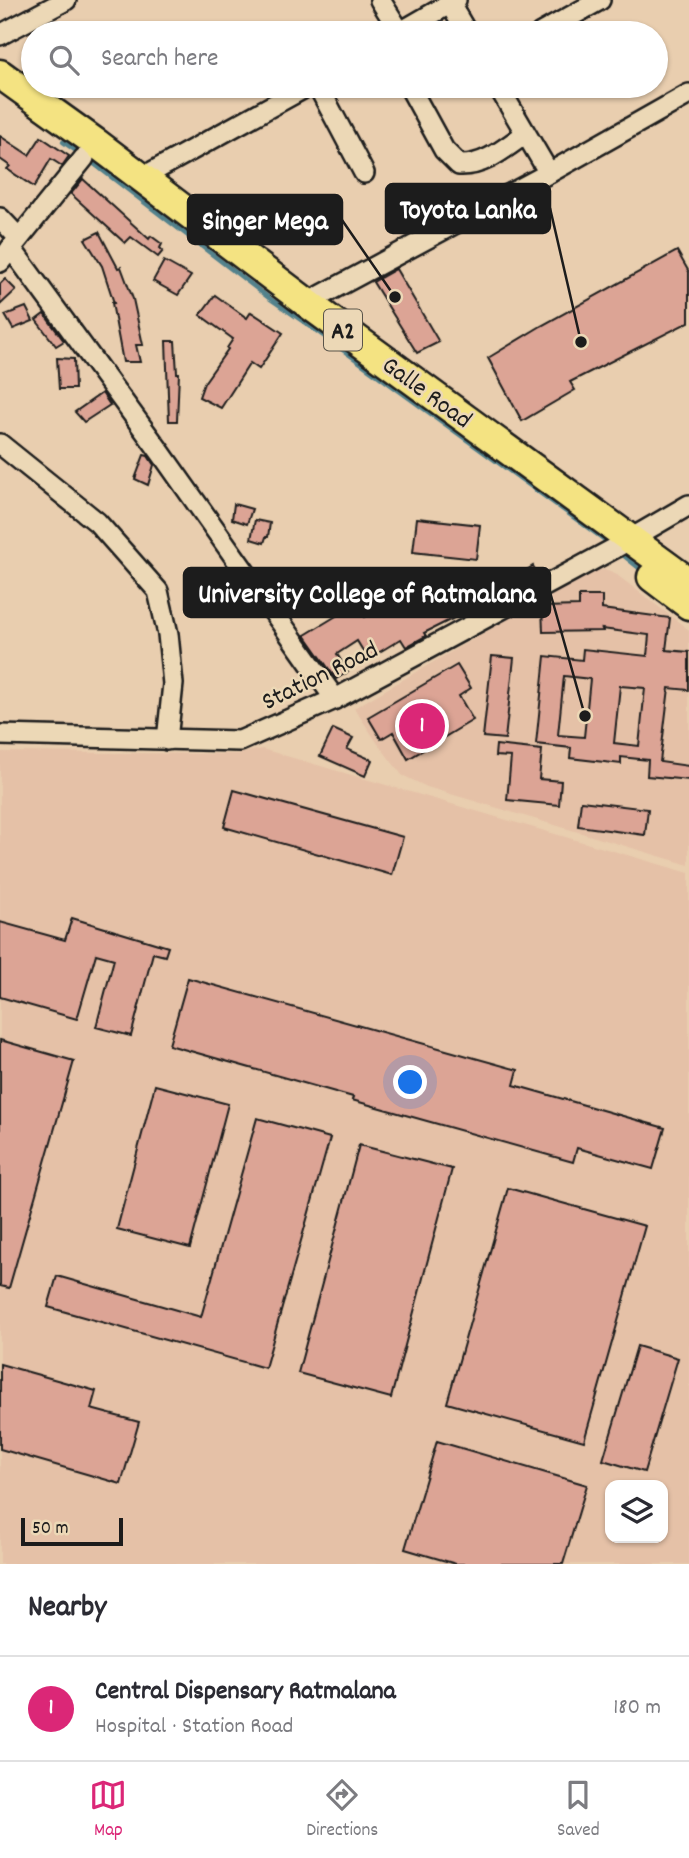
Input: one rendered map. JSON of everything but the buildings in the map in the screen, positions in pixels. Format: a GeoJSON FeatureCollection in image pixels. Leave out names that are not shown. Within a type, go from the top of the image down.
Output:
{"type":"FeatureCollection","features":[{"type":"Feature","properties":{"kind":"highway","name":"Galle Road"},"geometry":{"type":"LineString","coordinates":[[0,74],[21,89]]}},
{"type":"Feature","properties":{"kind":"highway","name":"Galle Road"},"geometry":{"type":"LineString","coordinates":[[0,97],[295,318],[623,543],[689,582]]}},
{"type":"Feature","properties":{"kind":"highway","name":"Galle Road"},"geometry":{"type":"LineString","coordinates":[[33,98],[623,543],[689,605]]}},
{"type":"Feature","properties":{"kind":"street"},"geometry":{"type":"LineString","coordinates":[[26,21],[66,0]]}},
{"type":"Feature","properties":{"kind":"street"},"geometry":{"type":"LineString","coordinates":[[380,0],[392,21]]}},
{"type":"Feature","properties":{"kind":"street"},"geometry":{"type":"LineString","coordinates":[[562,21],[600,0]]}},
{"type":"Feature","properties":{"kind":"street"},"geometry":{"type":"LineString","coordinates":[[420,21],[453,2],[462,21]]}},
{"type":"Feature","properties":{"kind":"street"},"geometry":{"type":"LineString","coordinates":[[0,35],[21,24]]}},
{"type":"Feature","properties":{"kind":"street"},"geometry":{"type":"LineString","coordinates":[[307,303],[549,173],[689,94]]}},
{"type":"Feature","properties":{"kind":"street"},"geometry":{"type":"LineString","coordinates":[[141,178],[286,98]]}},
{"type":"Feature","properties":{"kind":"street"},"geometry":{"type":"LineString","coordinates":[[324,98],[364,173]]}},
{"type":"Feature","properties":{"kind":"street"},"geometry":{"type":"LineString","coordinates":[[416,98],[444,150],[459,165],[479,163],[525,134]]}},
{"type":"Feature","properties":{"kind":"street"},"geometry":{"type":"LineString","coordinates":[[505,98],[549,173]]}},
{"type":"Feature","properties":{"kind":"street"},"geometry":{"type":"LineString","coordinates":[[10,249],[84,158]]}},
{"type":"Feature","properties":{"kind":"street"},"geometry":{"type":"LineString","coordinates":[[0,218],[10,249],[161,453],[335,699]]}},
{"type":"Feature","properties":{"kind":"street"},"geometry":{"type":"LineString","coordinates":[[0,444],[97,522],[158,591],[168,634],[173,684],[167,740]]}},
{"type":"Feature","properties":{"kind":"street","name":"Station Road"},"geometry":{"type":"LineString","coordinates":[[0,735],[240,741],[335,699],[689,505]]}},
{"type":"Feature","properties":{"kind":"shaded area"},"geometry":{"type":"Polygon","coordinates":[[[593,570],[606,570],[617,575],[689,630],[689,865],[427,787],[402,775],[354,708],[593,570]]]}},
{"type":"Feature","properties":{"kind":"shaded area"},"geometry":{"type":"Polygon","coordinates":[[[262,749],[689,873],[689,1564],[0,1564],[0,752],[238,754],[262,749]]]}},
{"type":"Feature","properties":{"kind":"waterway"},"geometry":{"type":"LineString","coordinates":[[63,142],[79,153]]}},
{"type":"Feature","properties":{"kind":"waterway"},"geometry":{"type":"LineString","coordinates":[[89,160],[269,298],[609,543]]}},
{"type":"Feature","properties":{"kind":"waterway"},"geometry":{"type":"LineString","coordinates":[[618,551],[644,572]]}},
{"type":"Feature","properties":{"kind":"place","name":"Singer Mega"},"geometry":{"type":"Point","coordinates":[395,297]}},
{"type":"Feature","properties":{"kind":"place","name":"Toyota Lanka"},"geometry":{"type":"Point","coordinates":[581,342]}},
{"type":"Feature","properties":{"kind":"place","name":"University College of Ratmalana"},"geometry":{"type":"Point","coordinates":[585,716]}},
{"type":"Feature","properties":{"kind":"place","name":"Central Dispensary Ratmalana"},"geometry":{"type":"Point","coordinates":[422,726]}}]}
